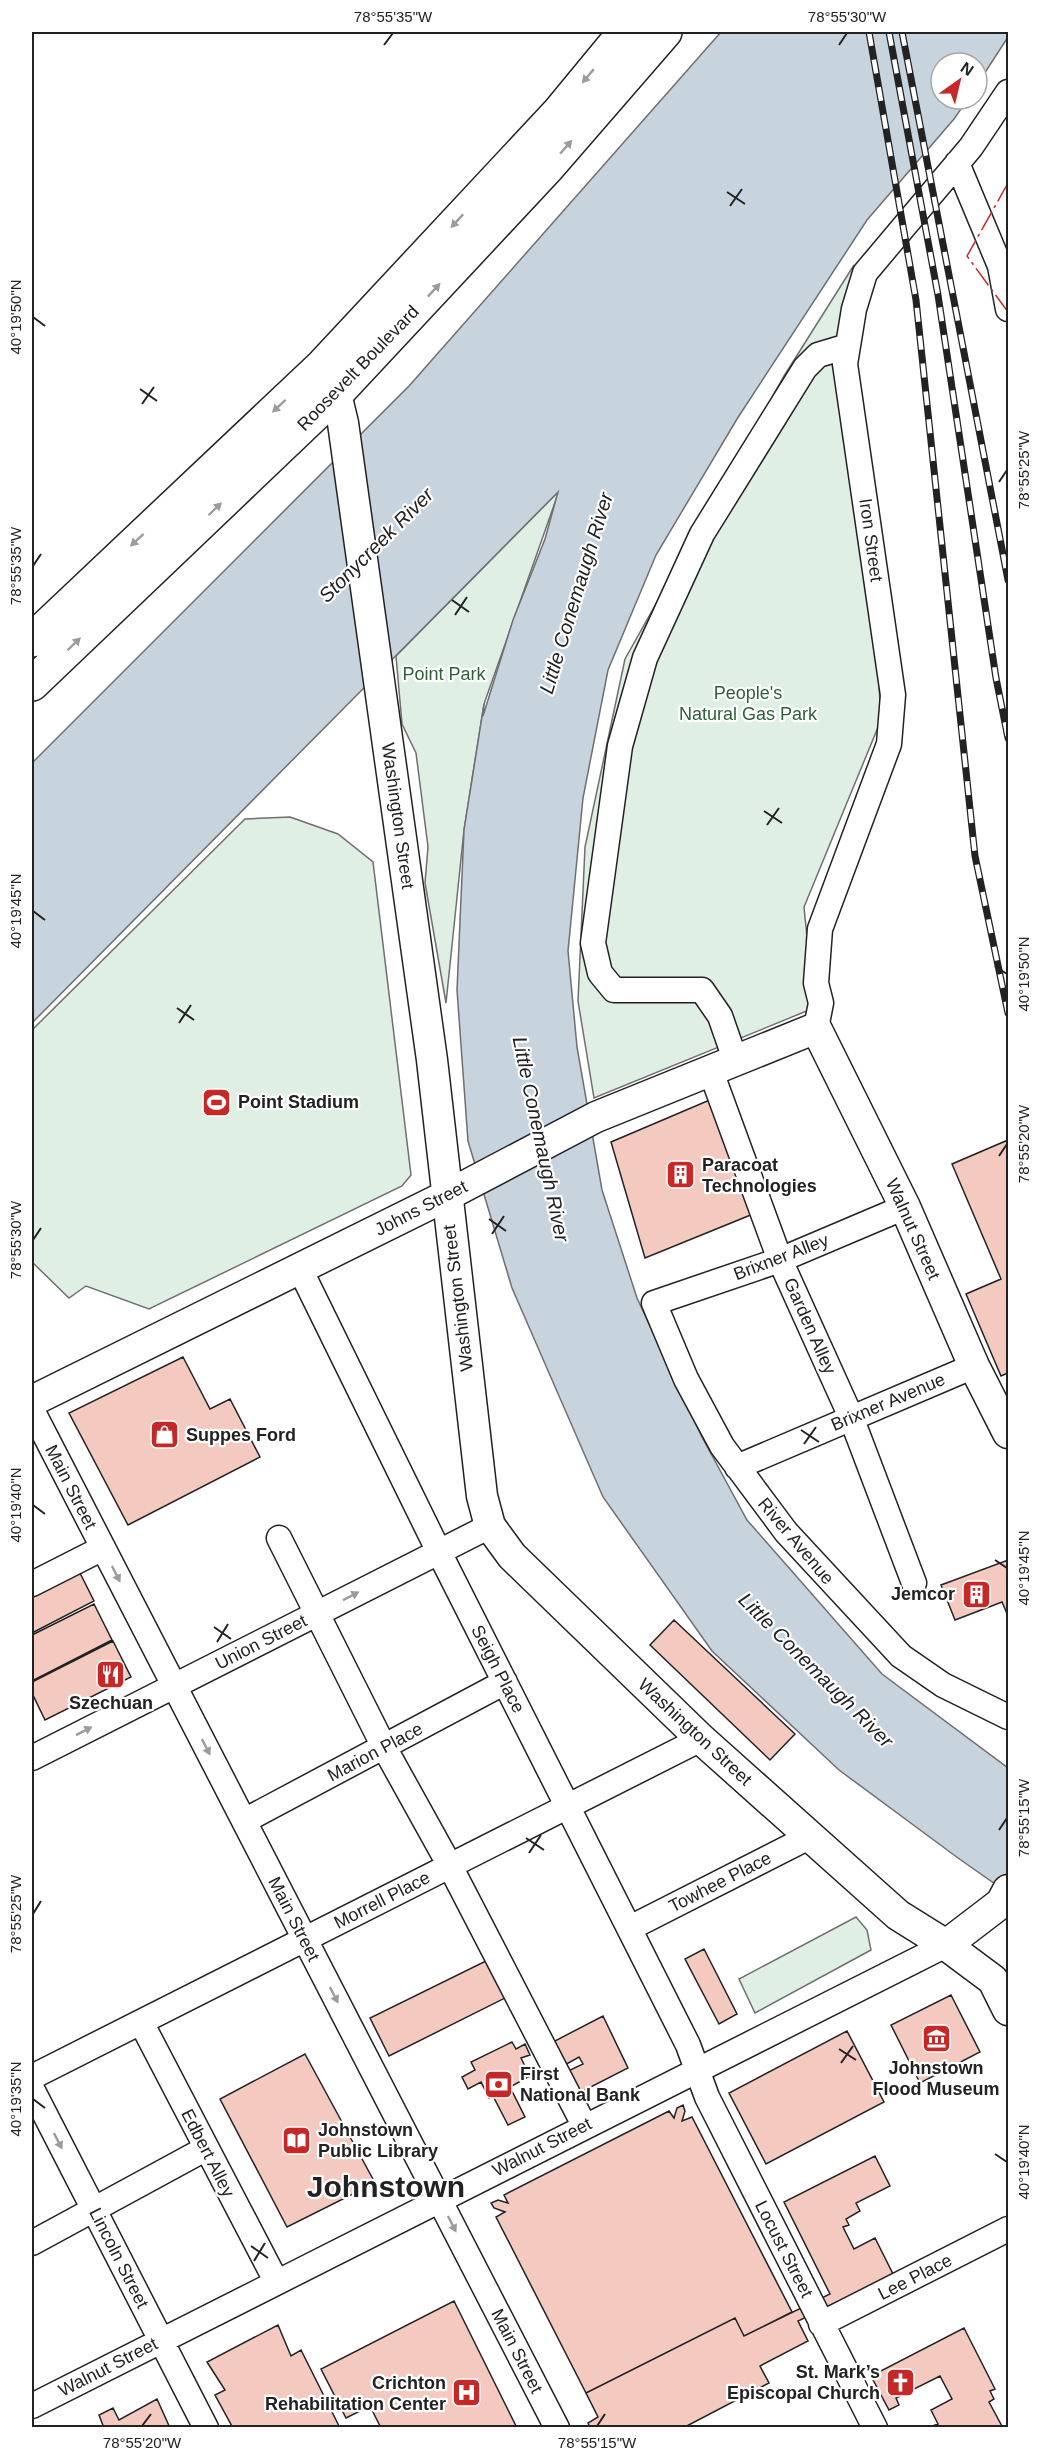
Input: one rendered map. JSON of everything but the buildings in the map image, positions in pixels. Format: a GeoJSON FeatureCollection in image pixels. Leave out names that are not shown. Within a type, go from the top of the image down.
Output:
{"type":"FeatureCollection","features":[{"type":"Feature","properties":{"kind":"highway","name":"Roosevelt Boulevard"},"geometry":{"type":"LineString","coordinates":[[32,640],[334,394],[559,112],[626,32]]}},
{"type":"Feature","properties":{"kind":"highway","name":"Roosevelt Boulevard"},"geometry":{"type":"LineString","coordinates":[[32,684],[334,394],[548,168],[664,32]]}},
{"type":"Feature","properties":{"kind":"main road","name":"Washington Street"},"geometry":{"type":"LineString","coordinates":[[334,394],[380,687],[432,1060],[482,1496],[489,1526],[512,1556],[701,1739],[898,1915],[946,1945],[993,1980],[1008,2010]]}},
{"type":"Feature","properties":{"kind":"main road","name":"Johns Street"},"geometry":{"type":"LineString","coordinates":[[32,1401],[474,1182],[591,1119],[816,1028]]}},
{"type":"Feature","properties":{"kind":"main road","name":"Walnut Street"},"geometry":{"type":"LineString","coordinates":[[816,1028],[905,1207],[974,1366],[1008,1433]]}},
{"type":"Feature","properties":{"kind":"main road","name":"Walnut Street"},"geometry":{"type":"LineString","coordinates":[[946,1945],[1005,1897]]}},
{"type":"Feature","properties":{"kind":"street","name":"Iron Street"},"geometry":{"type":"LineString","coordinates":[[816,1028],[821,1003],[816,983],[820,929],[889,744],[893,695],[845,364],[854,309],[865,273],[957,163],[1008,92]]}},
{"type":"Feature","properties":{"kind":"street"},"geometry":{"type":"LineString","coordinates":[[957,163],[1000,266],[1008,309]]}},
{"type":"Feature","properties":{"kind":"street","name":"Garden Alley"},"geometry":{"type":"LineString","coordinates":[[848,346],[818,355],[805,368],[702,534],[645,658],[620,747],[593,944],[600,973],[614,990],[702,990],[720,1016],[723,1064],[780,1260],[851,1417],[914,1583]]}},
{"type":"Feature","properties":{"kind":"street","name":"Brixner Alley"},"geometry":{"type":"LineString","coordinates":[[654,1303],[780,1260],[905,1207]]}},
{"type":"Feature","properties":{"kind":"street","name":"Seigh Place"},"geometry":{"type":"LineString","coordinates":[[300,1269],[439,1552],[688,2045],[695,2069]]}},
{"type":"Feature","properties":{"kind":"street","name":"River Avenue"},"geometry":{"type":"LineString","coordinates":[[654,1303],[686,1379],[717,1437],[794,1541],[901,1656],[943,1685],[1008,1717]]}},
{"type":"Feature","properties":{"kind":"street","name":"Brixner Avenue"},"geometry":{"type":"LineString","coordinates":[[737,1467],[974,1366]]}},
{"type":"Feature","properties":{"kind":"street","name":"Main Street"},"geometry":{"type":"LineString","coordinates":[[32,1410],[557,2427]]}},
{"type":"Feature","properties":{"kind":"street","name":"Union Street"},"geometry":{"type":"LineString","coordinates":[[32,1758],[489,1526]]}},
{"type":"Feature","properties":{"kind":"street"},"geometry":{"type":"LineString","coordinates":[[279,1538],[315,1614],[384,1747],[450,1866],[584,2125]]}},
{"type":"Feature","properties":{"kind":"street"},"geometry":{"type":"LineString","coordinates":[[32,1584],[103,1548]]}},
{"type":"Feature","properties":{"kind":"street","name":"Marion Place"},"geometry":{"type":"LineString","coordinates":[[244,1821],[505,1682]]}},
{"type":"Feature","properties":{"kind":"street","name":"Morrell Place"},"geometry":{"type":"LineString","coordinates":[[32,2077],[142,2024],[701,1739]]}},
{"type":"Feature","properties":{"kind":"street","name":"Towhee Place"},"geometry":{"type":"LineString","coordinates":[[630,1928],[810,1837]]}},
{"type":"Feature","properties":{"kind":"street","name":"Walnut Street"},"geometry":{"type":"LineString","coordinates":[[34,2398],[161,2340],[695,2069],[946,1945]]}},
{"type":"Feature","properties":{"kind":"street","name":"Edbert Alley"},"geometry":{"type":"LineString","coordinates":[[142,2024],[276,2282]]}},
{"type":"Feature","properties":{"kind":"street","name":"Locust Street"},"geometry":{"type":"LineString","coordinates":[[695,2069],[706,2097],[875,2427]]}},
{"type":"Feature","properties":{"kind":"street","name":"Lincoln Street"},"geometry":{"type":"LineString","coordinates":[[32,2089],[206,2427]]}},
{"type":"Feature","properties":{"kind":"street"},"geometry":{"type":"LineString","coordinates":[[32,2243],[205,2149]]}},
{"type":"Feature","properties":{"kind":"street","name":"Lee Place"},"geometry":{"type":"LineString","coordinates":[[821,2325],[1008,2229]]}},
{"type":"Feature","properties":{"kind":"green space","name":"People's Natural Gas Park"},"geometry":{"type":"Polygon","coordinates":[[[854,265],[835,374],[874,599],[881,720],[804,907],[814,1008],[594,1098],[578,1001],[585,847],[625,659],[784,376],[854,265]]]}},
{"type":"Feature","properties":{"kind":"green space","name":"Point Park"},"geometry":{"type":"Polygon","coordinates":[[[559,491],[484,704],[464,830],[446,1003],[425,883],[428,847],[416,753],[402,724],[396,656],[559,491]]]}},
{"type":"Feature","properties":{"kind":"green space","name":"Point Stadium"},"geometry":{"type":"Polygon","coordinates":[[[290,817],[338,834],[373,862],[411,1175],[402,1186],[149,1309],[86,1286],[69,1298],[32,1262],[32,1030],[245,819],[290,817]]]}},
{"type":"Feature","properties":{"kind":"green space"},"geometry":{"type":"Polygon","coordinates":[[[856,1917],[867,1930],[871,1950],[755,2013],[739,1979],[856,1917]]]}},
{"type":"Feature","properties":{"kind":"water"},"geometry":{"type":"Polygon","coordinates":[[[721,32],[1008,32],[1008,37],[989,66],[989,51],[929,51],[929,111],[960,111],[867,220],[737,419],[656,555],[608,670],[583,798],[568,951],[577,1047],[602,1190],[637,1298],[702,1437],[747,1520],[882,1674],[1008,1768],[1008,1893],[839,1770],[712,1651],[603,1497],[512,1288],[468,1141],[457,990],[464,830],[484,704],[483,716],[513,620],[545,539],[558,492],[32,1023],[32,763],[409,386],[721,32]]]}},
{"type":"Feature","properties":{"kind":"railway"},"geometry":{"type":"LineString","coordinates":[[869,32],[916,300],[975,856],[1008,1013]]}},
{"type":"Feature","properties":{"kind":"railway"},"geometry":{"type":"LineString","coordinates":[[889,32],[938,295],[996,678],[1008,738]]}},
{"type":"Feature","properties":{"kind":"railway"},"geometry":{"type":"LineString","coordinates":[[902,32],[1008,580]]}},
{"type":"Feature","properties":{"kind":"power"},"geometry":{"type":"LineString","coordinates":[[1008,183],[967,256],[1008,312]]}},
{"type":"Feature","properties":{"kind":"place","name":"Point Stadium"},"geometry":{"type":"Point","coordinates":[217,1102]}},
{"type":"Feature","properties":{"kind":"place","name":"Paracoat Technologies"},"geometry":{"type":"Point","coordinates":[681,1175]}},
{"type":"Feature","properties":{"kind":"place","name":"Suppes Ford"},"geometry":{"type":"Point","coordinates":[165,1435]}},
{"type":"Feature","properties":{"kind":"place","name":"Jemcor"},"geometry":{"type":"Point","coordinates":[976,1594]}},
{"type":"Feature","properties":{"kind":"place","name":"Szechuan"},"geometry":{"type":"Point","coordinates":[111,1674]}},
{"type":"Feature","properties":{"kind":"place","name":"Johnstown Flood Museum"},"geometry":{"type":"Point","coordinates":[936,2039]}},
{"type":"Feature","properties":{"kind":"place","name":"First National Bank"},"geometry":{"type":"Point","coordinates":[499,2084]}},
{"type":"Feature","properties":{"kind":"place","name":"Johnstown Public Library"},"geometry":{"type":"Point","coordinates":[297,2140]}},
{"type":"Feature","properties":{"kind":"place","name":"St. Mark’s Episcopal Church"},"geometry":{"type":"Point","coordinates":[901,2382]}},
{"type":"Feature","properties":{"kind":"place","name":"Crichton Rehabilitation Center"},"geometry":{"type":"Point","coordinates":[467,2393]}},
{"type":"Feature","properties":{"kind":"district","name":"Johnstown"},"geometry":{"type":"Point","coordinates":[386,2187]}},
{"type":"Feature","properties":{"kind":"water label","name":"Stonycreek River"},"geometry":{"type":"Point","coordinates":[376,545]}},
{"type":"Feature","properties":{"kind":"water label","name":"Little Conemaugh River"},"geometry":{"type":"Point","coordinates":[576,593]}},
{"type":"Feature","properties":{"kind":"water label","name":"Little Conemaugh River"},"geometry":{"type":"Point","coordinates":[541,1139]}},
{"type":"Feature","properties":{"kind":"water label","name":"Little Conemaugh River"},"geometry":{"type":"Point","coordinates":[816,1670]}}]}
